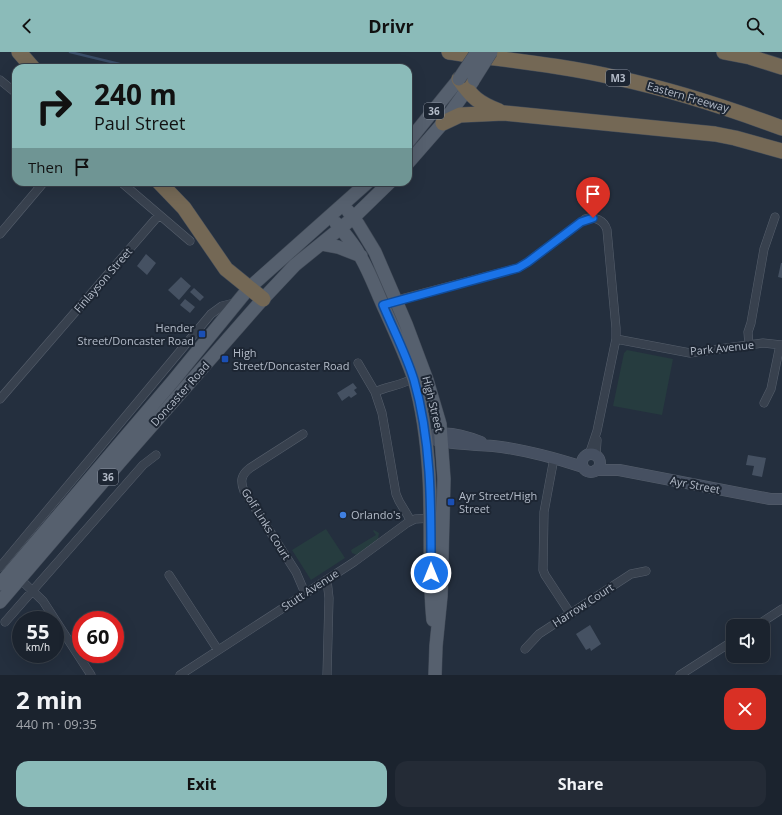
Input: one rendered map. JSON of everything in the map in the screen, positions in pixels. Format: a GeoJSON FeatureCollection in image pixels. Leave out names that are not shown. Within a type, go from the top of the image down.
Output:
{"type":"FeatureCollection","features":[{"type":"Feature","properties":{"kind":"highway"},"geometry":{"type":"LineString","coordinates":[[19,52],[30,64]]}},
{"type":"Feature","properties":{"kind":"highway","name":"Eastern Freeway"},"geometry":{"type":"LineString","coordinates":[[449,52],[575,70],[616,78],[716,104],[782,128]]}},
{"type":"Feature","properties":{"kind":"highway"},"geometry":{"type":"LineString","coordinates":[[724,52],[750,57],[782,67]]}},
{"type":"Feature","properties":{"kind":"highway"},"geometry":{"type":"LineString","coordinates":[[467,83],[471,95],[483,105],[504,113]]}},
{"type":"Feature","properties":{"kind":"highway"},"geometry":{"type":"LineString","coordinates":[[443,123],[460,115],[504,113],[715,134],[782,151]]}},
{"type":"Feature","properties":{"kind":"highway"},"geometry":{"type":"LineString","coordinates":[[163,186],[184,208],[223,265],[263,299]]}},
{"type":"Feature","properties":{"kind":"main road","name":"36"},"geometry":{"type":"LineString","coordinates":[[412,138],[467,83],[477,52]]}},
{"type":"Feature","properties":{"kind":"main road","name":"36"},"geometry":{"type":"LineString","coordinates":[[412,158],[443,123],[467,83],[491,52]]}},
{"type":"Feature","properties":{"kind":"main road","name":"Doncaster Road"},"geometry":{"type":"LineString","coordinates":[[0,584],[249,288],[364,186]]}},
{"type":"Feature","properties":{"kind":"main road","name":"Doncaster Road"},"geometry":{"type":"LineString","coordinates":[[0,602],[263,299],[296,265],[341,229],[386,186]]}},
{"type":"Feature","properties":{"kind":"main road"},"geometry":{"type":"LineString","coordinates":[[366,237],[364,221],[370,202]]}},
{"type":"Feature","properties":{"kind":"main road","name":"High Street"},"geometry":{"type":"LineString","coordinates":[[343,205],[375,252],[423,368],[435,406],[441,438],[444,479],[437,517],[431,601],[436,646],[435,675]]}},
{"type":"Feature","properties":{"kind":"main road","name":"High Street"},"geometry":{"type":"LineString","coordinates":[[331,216],[361,256],[414,379],[426,437],[437,517]]}},
{"type":"Feature","properties":{"kind":"main road"},"geometry":{"type":"LineString","coordinates":[[322,244],[338,247],[361,256]]}},
{"type":"Feature","properties":{"kind":"main road"},"geometry":{"type":"LineString","coordinates":[[194,355],[214,345],[234,322],[241,325]]}},
{"type":"Feature","properties":{"kind":"street"},"geometry":{"type":"LineString","coordinates":[[0,80],[12,90]]}},
{"type":"Feature","properties":{"kind":"street"},"geometry":{"type":"LineString","coordinates":[[0,234],[41,186]]}},
{"type":"Feature","properties":{"kind":"street"},"geometry":{"type":"LineString","coordinates":[[126,186],[190,241]]}},
{"type":"Feature","properties":{"kind":"street","name":"Finlayson Street"},"geometry":{"type":"LineString","coordinates":[[0,399],[159,215]]}},
{"type":"Feature","properties":{"kind":"street"},"geometry":{"type":"LineString","coordinates":[[753,344],[751,323],[764,250],[775,217]]}},
{"type":"Feature","properties":{"kind":"street"},"geometry":{"type":"LineString","coordinates":[[383,305],[396,300],[518,268],[581,222],[589,218],[602,222],[606,230],[616,317],[616,339],[591,461]]}},
{"type":"Feature","properties":{"kind":"street"},"geometry":{"type":"LineString","coordinates":[[0,567],[211,314],[222,306],[238,302]]}},
{"type":"Feature","properties":{"kind":"street","name":"Park Avenue"},"geometry":{"type":"LineString","coordinates":[[616,339],[690,352],[753,344],[781,345]]}},
{"type":"Feature","properties":{"kind":"street"},"geometry":{"type":"LineString","coordinates":[[764,403],[771,389],[781,345]]}},
{"type":"Feature","properties":{"kind":"street"},"geometry":{"type":"LineString","coordinates":[[358,363],[375,392],[386,426],[396,494],[411,521]]}},
{"type":"Feature","properties":{"kind":"street"},"geometry":{"type":"LineString","coordinates":[[375,392],[383,388],[414,379],[420,374],[423,368]]}},
{"type":"Feature","properties":{"kind":"street","name":"Golf Links Court"},"geometry":{"type":"LineString","coordinates":[[303,434],[250,468],[241,480],[244,491],[309,591]]}},
{"type":"Feature","properties":{"kind":"street","name":"Ayr Street"},"geometry":{"type":"LineString","coordinates":[[426,437],[494,446],[554,458],[591,461],[619,470],[770,499],[782,499]]}},
{"type":"Feature","properties":{"kind":"street"},"geometry":{"type":"LineString","coordinates":[[5,622],[143,465],[156,455]]}},
{"type":"Feature","properties":{"kind":"street"},"geometry":{"type":"LineString","coordinates":[[554,458],[544,512],[543,570],[570,613]]}},
{"type":"Feature","properties":{"kind":"street","name":"Ayr Street"},"geometry":{"type":"LineString","coordinates":[[770,499],[782,505]]}},
{"type":"Feature","properties":{"kind":"street","name":"Stutt Avenue"},"geometry":{"type":"LineString","coordinates":[[180,675],[327,580],[411,521],[437,517]]}},
{"type":"Feature","properties":{"kind":"street","name":"Harrow Court"},"geometry":{"type":"LineString","coordinates":[[525,649],[539,634],[570,613],[631,574],[646,571]]}},
{"type":"Feature","properties":{"kind":"street"},"geometry":{"type":"LineString","coordinates":[[169,575],[218,650]]}},
{"type":"Feature","properties":{"kind":"street"},"geometry":{"type":"LineString","coordinates":[[20,579],[43,601],[91,675]]}},
{"type":"Feature","properties":{"kind":"street"},"geometry":{"type":"LineString","coordinates":[[327,580],[329,598],[327,675]]}},
{"type":"Feature","properties":{"kind":"street"},"geometry":{"type":"LineString","coordinates":[[767,619],[782,609]]}},
{"type":"Feature","properties":{"kind":"street"},"geometry":{"type":"LineString","coordinates":[[680,675],[726,645]]}},
{"type":"Feature","properties":{"kind":"green space"},"geometry":{"type":"Polygon","coordinates":[[[627,350],[673,359],[662,415],[613,406],[624,353],[627,350]]]}},
{"type":"Feature","properties":{"kind":"green space"},"geometry":{"type":"Polygon","coordinates":[[[326,529],[345,558],[311,580],[292,550],[326,529]]]}},
{"type":"Feature","properties":{"kind":"green space"},"geometry":{"type":"Polygon","coordinates":[[[374,530],[379,533],[378,539],[357,555],[352,553],[351,550],[376,535],[373,531],[374,530]]]}},
{"type":"Feature","properties":{"kind":"building"},"geometry":{"type":"Polygon","coordinates":[[[146,254],[156,263],[147,275],[137,266],[146,254]]]}},
{"type":"Feature","properties":{"kind":"building"},"geometry":{"type":"Polygon","coordinates":[[[782,263],[782,278],[778,277],[782,263]]]}},
{"type":"Feature","properties":{"kind":"building"},"geometry":{"type":"Polygon","coordinates":[[[181,277],[191,286],[179,300],[168,290],[181,277]]]}},
{"type":"Feature","properties":{"kind":"building"},"geometry":{"type":"Polygon","coordinates":[[[194,288],[204,297],[200,301],[190,292],[194,288]]]}},
{"type":"Feature","properties":{"kind":"building"},"geometry":{"type":"Polygon","coordinates":[[[185,299],[195,307],[190,313],[180,305],[185,299]]]}},
{"type":"Feature","properties":{"kind":"building"},"geometry":{"type":"Polygon","coordinates":[[[353,383],[357,388],[354,390],[357,394],[351,398],[349,396],[342,401],[337,393],[353,383]]]}},
{"type":"Feature","properties":{"kind":"building"},"geometry":{"type":"Polygon","coordinates":[[[748,455],[766,458],[762,477],[752,475],[754,466],[746,465],[748,455]]]}},
{"type":"Feature","properties":{"kind":"building"},"geometry":{"type":"Polygon","coordinates":[[[590,625],[601,644],[591,651],[590,648],[586,650],[576,634],[590,625]]]}},
{"type":"Feature","properties":{"kind":"waterway"},"geometry":{"type":"LineString","coordinates":[[70,52],[120,64]]}},
{"type":"Feature","properties":{"kind":"place","name":"Hender Street/Doncaster Road"},"geometry":{"type":"Point","coordinates":[202,334]}},
{"type":"Feature","properties":{"kind":"place","name":"High Street/Doncaster Road"},"geometry":{"type":"Point","coordinates":[225,359]}},
{"type":"Feature","properties":{"kind":"place","name":"Ayr Street/High Street"},"geometry":{"type":"Point","coordinates":[451,502]}},
{"type":"Feature","properties":{"kind":"place","name":"Orlando's"},"geometry":{"type":"Point","coordinates":[343,515]}},
{"type":"Feature","properties":{"kind":"route"},"geometry":{"type":"LineString","coordinates":[[431,573],[431,518],[426,437],[414,379],[383,305],[399,299],[518,268],[581,222],[589,218],[593,218]]}}]}
